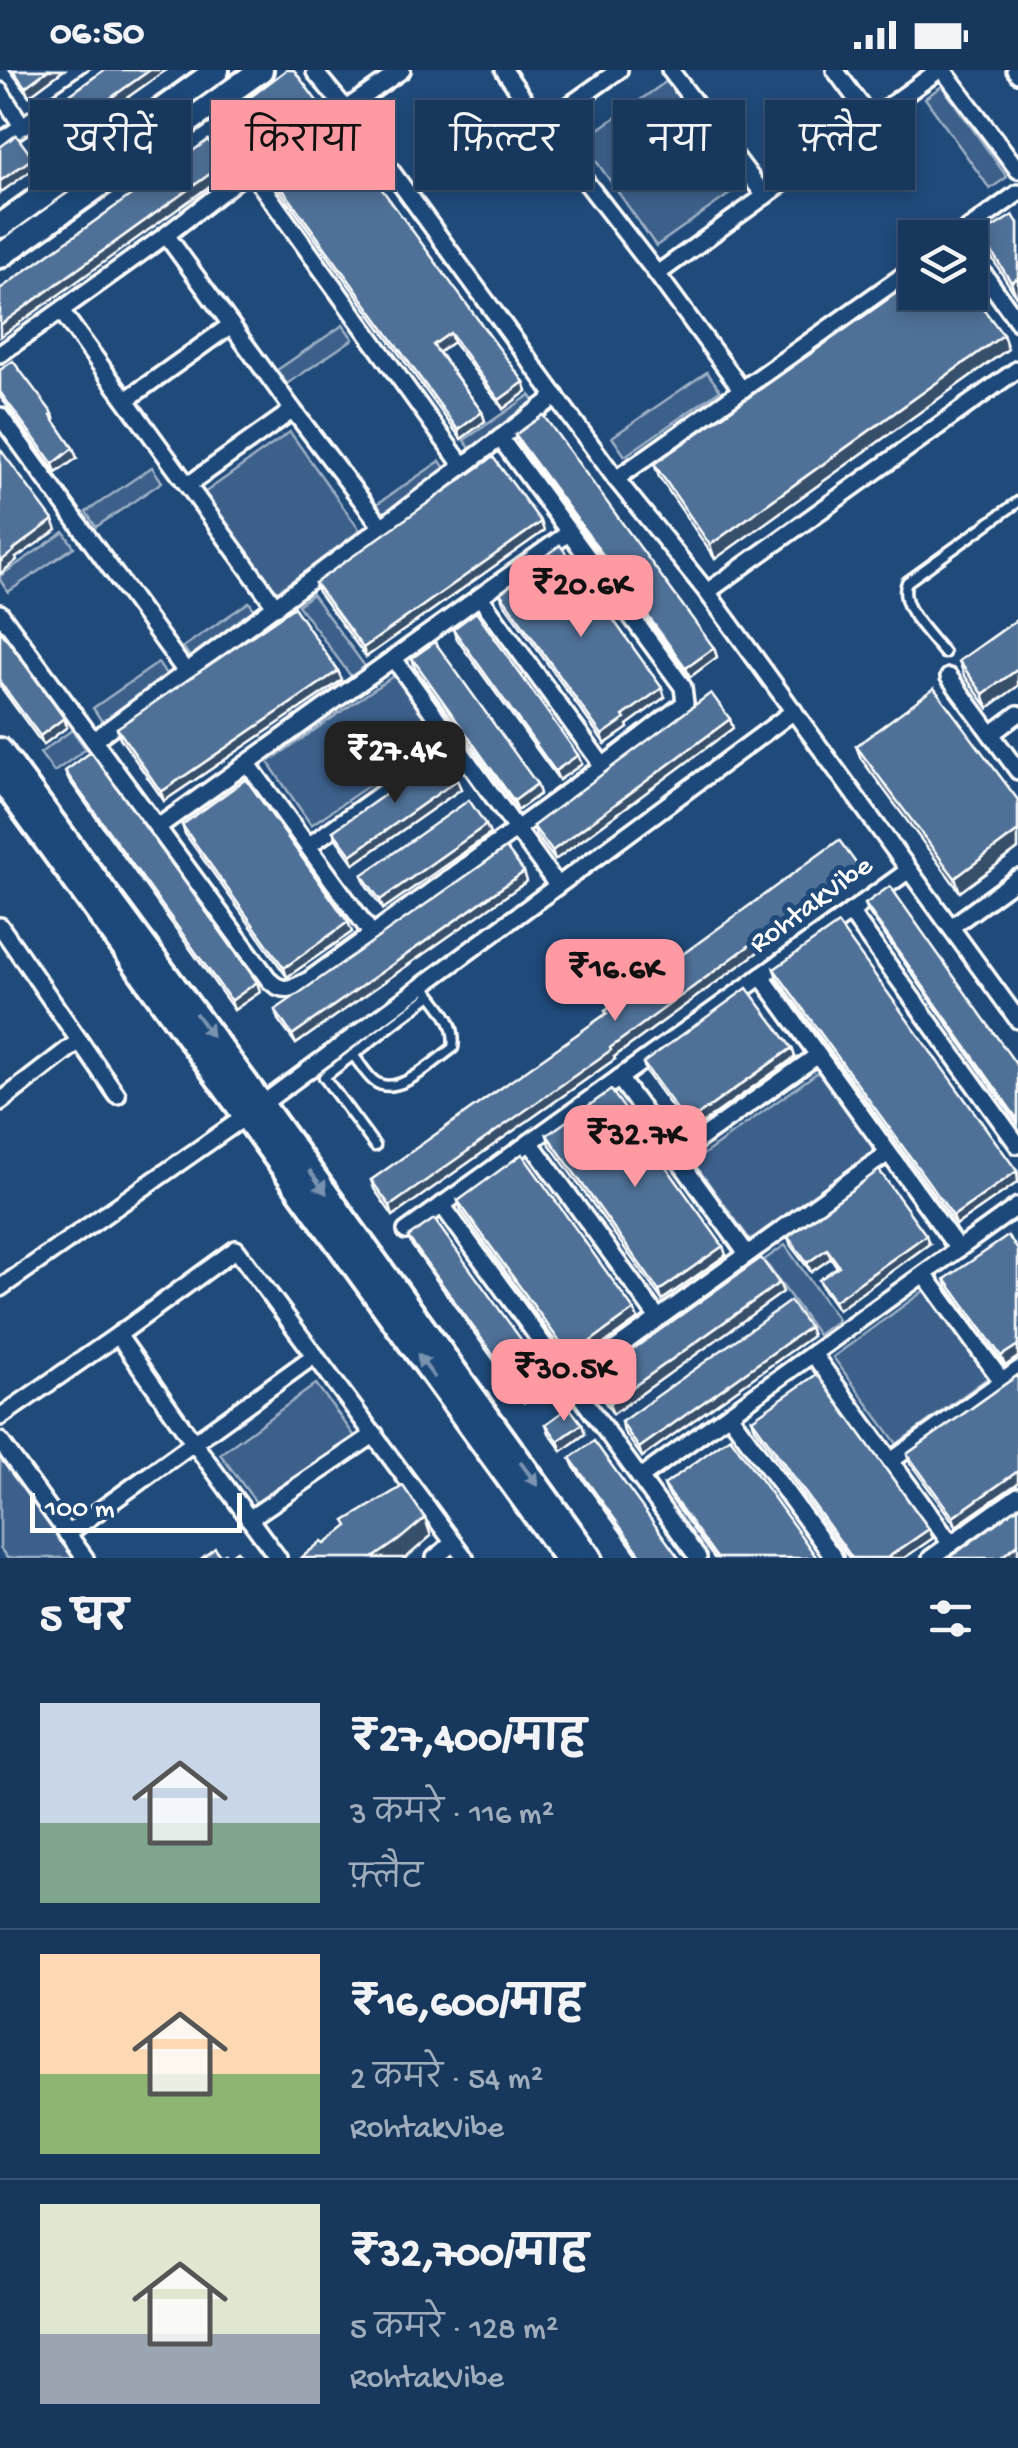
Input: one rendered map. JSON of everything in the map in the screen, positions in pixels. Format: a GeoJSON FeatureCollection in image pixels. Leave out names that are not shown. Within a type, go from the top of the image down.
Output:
{"type":"FeatureCollection","features":[{"type":"Feature","properties":{"kind":"main road"},"geometry":{"type":"LineString","coordinates":[[0,226],[217,70]]}},
{"type":"Feature","properties":{"kind":"main road"},"geometry":{"type":"LineString","coordinates":[[0,256],[261,70]]}},
{"type":"Feature","properties":{"kind":"main road"},"geometry":{"type":"LineString","coordinates":[[0,750],[566,1558]]}},
{"type":"Feature","properties":{"kind":"main road"},"geometry":{"type":"LineString","coordinates":[[0,778],[590,1558]]}},
{"type":"Feature","properties":{"kind":"street"},"geometry":{"type":"LineString","coordinates":[[0,142],[103,70]]}},
{"type":"Feature","properties":{"kind":"street"},"geometry":{"type":"LineString","coordinates":[[359,100],[402,70]]}},
{"type":"Feature","properties":{"kind":"street"},"geometry":{"type":"LineString","coordinates":[[504,70],[525,100]]}},
{"type":"Feature","properties":{"kind":"street"},"geometry":{"type":"LineString","coordinates":[[576,100],[619,70]]}},
{"type":"Feature","properties":{"kind":"street"},"geometry":{"type":"LineString","coordinates":[[670,70],[765,196]]}},
{"type":"Feature","properties":{"kind":"street"},"geometry":{"type":"LineString","coordinates":[[835,70],[857,100]]}},
{"type":"Feature","properties":{"kind":"street"},"geometry":{"type":"LineString","coordinates":[[898,100],[941,70],[1018,170]]}},
{"type":"Feature","properties":{"kind":"street"},"geometry":{"type":"LineString","coordinates":[[316,72],[339,100]]}},
{"type":"Feature","properties":{"kind":"street"},"geometry":{"type":"LineString","coordinates":[[0,91],[22,126]]}},
{"type":"Feature","properties":{"kind":"street"},"geometry":{"type":"LineString","coordinates":[[0,354],[250,170],[462,465]]}},
{"type":"Feature","properties":{"kind":"street"},"geometry":{"type":"LineString","coordinates":[[395,176],[616,478],[708,592],[1018,1020]]}},
{"type":"Feature","properties":{"kind":"street"},"geometry":{"type":"LineString","coordinates":[[593,190],[742,390]]}},
{"type":"Feature","properties":{"kind":"street"},"geometry":{"type":"LineString","coordinates":[[657,274],[773,190]]}},
{"type":"Feature","properties":{"kind":"street"},"geometry":{"type":"LineString","coordinates":[[981,220],[1018,193]]}},
{"type":"Feature","properties":{"kind":"street"},"geometry":{"type":"LineString","coordinates":[[166,235],[382,527]]}},
{"type":"Feature","properties":{"kind":"street"},"geometry":{"type":"LineString","coordinates":[[616,478],[898,278]]}},
{"type":"Feature","properties":{"kind":"street"},"geometry":{"type":"LineString","coordinates":[[988,280],[1018,322]]}},
{"type":"Feature","properties":{"kind":"street"},"geometry":{"type":"LineString","coordinates":[[61,311],[276,607]]}},
{"type":"Feature","properties":{"kind":"street"},"geometry":{"type":"LineString","coordinates":[[126,400],[231,325]]}},
{"type":"Feature","properties":{"kind":"street"},"geometry":{"type":"LineString","coordinates":[[708,592],[1018,368]]}},
{"type":"Feature","properties":{"kind":"street"},"geometry":{"type":"LineString","coordinates":[[94,740],[556,396]]}},
{"type":"Feature","properties":{"kind":"street"},"geometry":{"type":"LineString","coordinates":[[188,485],[293,410]]}},
{"type":"Feature","properties":{"kind":"street"},"geometry":{"type":"LineString","coordinates":[[0,416],[186,672]]}},
{"type":"Feature","properties":{"kind":"street"},"geometry":{"type":"LineString","coordinates":[[0,613],[277,987],[292,989],[604,766],[685,703],[683,687],[500,438]]}},
{"type":"Feature","properties":{"kind":"street"},"geometry":{"type":"LineString","coordinates":[[158,828],[570,532]]}},
{"type":"Feature","properties":{"kind":"street"},"geometry":{"type":"LineString","coordinates":[[480,597],[604,766]]}},
{"type":"Feature","properties":{"kind":"street"},"geometry":{"type":"LineString","coordinates":[[394,659],[557,885]]}},
{"type":"Feature","properties":{"kind":"street"},"geometry":{"type":"LineString","coordinates":[[949,677],[1018,772]]}},
{"type":"Feature","properties":{"kind":"street"},"geometry":{"type":"LineString","coordinates":[[0,1288],[427,989],[557,885],[794,711]]}},
{"type":"Feature","properties":{"kind":"street"},"geometry":{"type":"LineString","coordinates":[[991,734],[1018,714]]}},
{"type":"Feature","properties":{"kind":"street"},"geometry":{"type":"LineString","coordinates":[[308,846],[454,742]]}},
{"type":"Feature","properties":{"kind":"street"},"geometry":{"type":"LineString","coordinates":[[248,764],[371,933]]}},
{"type":"Feature","properties":{"kind":"street","name":"RohtakVibe"},"geometry":{"type":"LineString","coordinates":[[406,1231],[909,870]]}},
{"type":"Feature","properties":{"kind":"street"},"geometry":{"type":"LineString","coordinates":[[951,927],[1018,878]]}},
{"type":"Feature","properties":{"kind":"street"},"geometry":{"type":"LineString","coordinates":[[850,912],[1018,1145]]}},
{"type":"Feature","properties":{"kind":"street"},"geometry":{"type":"LineString","coordinates":[[1,929],[117,1096]]}},
{"type":"Feature","properties":{"kind":"street"},"geometry":{"type":"LineString","coordinates":[[761,976],[958,1249]]}},
{"type":"Feature","properties":{"kind":"street"},"geometry":{"type":"LineString","coordinates":[[0,1102],[79,1041]]}},
{"type":"Feature","properties":{"kind":"street"},"geometry":{"type":"LineString","coordinates":[[676,1156],[818,1054]]}},
{"type":"Feature","properties":{"kind":"street"},"geometry":{"type":"LineString","coordinates":[[619,1078],[747,1254]]}},
{"type":"Feature","properties":{"kind":"street"},"geometry":{"type":"LineString","coordinates":[[530,1142],[658,1318]]}},
{"type":"Feature","properties":{"kind":"street"},"geometry":{"type":"LineString","coordinates":[[570,1382],[888,1153]]}},
{"type":"Feature","properties":{"kind":"street"},"geometry":{"type":"LineString","coordinates":[[442,1205],[698,1558]]}},
{"type":"Feature","properties":{"kind":"street"},"geometry":{"type":"LineString","coordinates":[[640,1478],[958,1249],[1016,1213]]}},
{"type":"Feature","properties":{"kind":"street"},"geometry":{"type":"LineString","coordinates":[[0,1417],[236,1249],[465,1558]]}},
{"type":"Feature","properties":{"kind":"street"},"geometry":{"type":"LineString","coordinates":[[924,1274],[1002,1381]]}},
{"type":"Feature","properties":{"kind":"street"},"geometry":{"type":"LineString","coordinates":[[118,1335],[278,1558]]}},
{"type":"Feature","properties":{"kind":"street"},"geometry":{"type":"LineString","coordinates":[[813,1354],[951,1544]]}},
{"type":"Feature","properties":{"kind":"street"},"geometry":{"type":"LineString","coordinates":[[67,1534],[316,1355]]}},
{"type":"Feature","properties":{"kind":"street"},"geometry":{"type":"LineString","coordinates":[[891,1461],[1018,1370]]}},
{"type":"Feature","properties":{"kind":"street"},"geometry":{"type":"LineString","coordinates":[[729,1414],[834,1558]]}},
{"type":"Feature","properties":{"kind":"street"},"geometry":{"type":"LineString","coordinates":[[249,1519],[375,1434]]}},
{"type":"Feature","properties":{"kind":"street"},"geometry":{"type":"LineString","coordinates":[[0,1441],[86,1558]]}},
{"type":"Feature","properties":{"kind":"street"},"geometry":{"type":"LineString","coordinates":[[931,1558],[1018,1496]]}},
{"type":"Feature","properties":{"kind":"street"},"geometry":{"type":"LineString","coordinates":[[435,1558],[453,1544]]}},
{"type":"Feature","properties":{"kind":"lane"},"geometry":{"type":"LineString","coordinates":[[944,653],[906,604],[903,591],[907,582],[1018,502]]}},
{"type":"Feature","properties":{"kind":"lane"},"geometry":{"type":"LineString","coordinates":[[353,1055],[376,1083],[388,1087],[404,1084],[452,1048],[455,1036],[448,1016],[427,989],[324,1077],[375,1146]]}},
{"type":"Feature","properties":{"kind":"shaded area"},"geometry":{"type":"Polygon","coordinates":[[[667,81],[680,100],[640,100],[667,81]]]}},
{"type":"Feature","properties":{"kind":"shaded area"},"geometry":{"type":"Polygon","coordinates":[[[942,86],[1007,177],[990,189],[925,98],[942,86]]]}},
{"type":"Feature","properties":{"kind":"shaded area"},"geometry":{"type":"Polygon","coordinates":[[[613,119],[613,185],[593,157],[593,133],[613,119]]]}},
{"type":"Feature","properties":{"kind":"shaded area"},"geometry":{"type":"Polygon","coordinates":[[[617,190],[735,190],[656,246],[617,190]]]}},
{"type":"Feature","properties":{"kind":"shaded area"},"geometry":{"type":"Polygon","coordinates":[[[343,325],[353,339],[287,384],[277,370],[343,325]]]}},
{"type":"Feature","properties":{"kind":"shaded area"},"geometry":{"type":"Polygon","coordinates":[[[707,372],[720,390],[625,456],[612,437],[707,372]]]}},
{"type":"Feature","properties":{"kind":"shaded area"},"geometry":{"type":"Polygon","coordinates":[[[530,395],[540,409],[474,454],[464,440],[530,395]]]}},
{"type":"Feature","properties":{"kind":"shaded area"},"geometry":{"type":"Polygon","coordinates":[[[290,432],[361,532],[275,593],[204,493],[290,432]]]}},
{"type":"Feature","properties":{"kind":"shaded area"},"geometry":{"type":"Polygon","coordinates":[[[440,461],[450,475],[384,520],[374,506],[440,461]]]}},
{"type":"Feature","properties":{"kind":"shaded area"},"geometry":{"type":"Polygon","coordinates":[[[152,467],[162,482],[96,527],[86,512],[152,467]]]}},
{"type":"Feature","properties":{"kind":"shaded area"},"geometry":{"type":"Polygon","coordinates":[[[64,532],[74,547],[8,592],[0,576],[64,532]]]}},
{"type":"Feature","properties":{"kind":"shaded area"},"geometry":{"type":"Polygon","coordinates":[[[312,594],[367,669],[353,679],[298,605],[312,594]]]}},
{"type":"Feature","properties":{"kind":"shaded area"},"geometry":{"type":"Polygon","coordinates":[[[249,602],[259,616],[193,661],[183,647],[249,602]]]}},
{"type":"Feature","properties":{"kind":"shaded area"},"geometry":{"type":"Polygon","coordinates":[[[158,663],[169,678],[103,723],[93,708],[158,663]]]}},
{"type":"Feature","properties":{"kind":"shaded area"},"geometry":{"type":"Polygon","coordinates":[[[396,674],[440,737],[311,825],[268,762],[396,674]]]}},
{"type":"Feature","properties":{"kind":"shaded area"},"geometry":{"type":"Polygon","coordinates":[[[72,730],[86,749],[54,772],[40,753],[72,730]]]}},
{"type":"Feature","properties":{"kind":"shaded area"},"geometry":{"type":"Polygon","coordinates":[[[818,1072],[876,1150],[751,1241],[693,1162],[818,1072]]]}},
{"type":"Feature","properties":{"kind":"shaded area"},"geometry":{"type":"Polygon","coordinates":[[[785,1245],[838,1320],[818,1335],[764,1260],[785,1245]]]}},
{"type":"Feature","properties":{"kind":"shaded area"},"geometry":{"type":"Polygon","coordinates":[[[925,1290],[989,1377],[897,1444],[833,1357],[925,1290]]]}},
{"type":"Feature","properties":{"kind":"shaded area"},"geometry":{"type":"Polygon","coordinates":[[[316,1384],[362,1446],[266,1516],[220,1454],[316,1384]]]}},
{"type":"Feature","properties":{"kind":"shaded area"},"geometry":{"type":"Polygon","coordinates":[[[0,1447],[79,1558],[7,1558],[0,1548],[0,1447]]]}},
{"type":"Feature","properties":{"kind":"building"},"geometry":{"type":"Polygon","coordinates":[[[13,70],[48,70],[25,87],[13,70]]]}},
{"type":"Feature","properties":{"kind":"building"},"geometry":{"type":"Polygon","coordinates":[[[104,70],[150,70],[108,100],[63,100],[104,70]]]}},
{"type":"Feature","properties":{"kind":"building"},"geometry":{"type":"Polygon","coordinates":[[[286,70],[294,70],[316,100],[246,100],[286,70]]]}},
{"type":"Feature","properties":{"kind":"building"},"geometry":{"type":"Polygon","coordinates":[[[16,135],[30,160],[0,181],[0,147],[16,135]]]}},
{"type":"Feature","properties":{"kind":"building"},"geometry":{"type":"Polygon","coordinates":[[[208,140],[211,144],[211,173],[191,187],[191,152],[208,140]]]}},
{"type":"Feature","properties":{"kind":"building"},"geometry":{"type":"Polygon","coordinates":[[[138,190],[188,190],[0,325],[0,289],[138,190]]]}},
{"type":"Feature","properties":{"kind":"building"},"geometry":{"type":"Polygon","coordinates":[[[283,190],[382,190],[524,382],[499,400],[450,333],[433,345],[482,412],[458,430],[283,190]]]}},
{"type":"Feature","properties":{"kind":"building"},"geometry":{"type":"Polygon","coordinates":[[[1013,215],[1018,223],[1018,278],[1011,282],[988,246],[988,231],[1013,215]]]}},
{"type":"Feature","properties":{"kind":"building"},"geometry":{"type":"Polygon","coordinates":[[[898,292],[898,310],[984,310],[1003,335],[710,545],[654,464],[898,292]]]}},
{"type":"Feature","properties":{"kind":"building"},"geometry":{"type":"Polygon","coordinates":[[[13,361],[73,448],[53,464],[0,392],[0,370],[13,361]]]}},
{"type":"Feature","properties":{"kind":"building"},"geometry":{"type":"Polygon","coordinates":[[[543,415],[714,648],[686,668],[515,435],[543,415]]]}},
{"type":"Feature","properties":{"kind":"building"},"geometry":{"type":"Polygon","coordinates":[[[0,449],[53,520],[0,562],[0,449]]]}},
{"type":"Feature","properties":{"kind":"building"},"geometry":{"type":"Polygon","coordinates":[[[493,457],[541,522],[363,648],[315,583],[493,457]]]}},
{"type":"Feature","properties":{"kind":"building"},"geometry":{"type":"Polygon","coordinates":[[[560,545],[662,688],[602,735],[500,593],[560,545]]]}},
{"type":"Feature","properties":{"kind":"building"},"geometry":{"type":"Polygon","coordinates":[[[294,607],[338,671],[161,792],[117,728],[294,607]]]}},
{"type":"Feature","properties":{"kind":"building"},"geometry":{"type":"Polygon","coordinates":[[[476,612],[578,755],[555,771],[453,629],[476,612]]]}},
{"type":"Feature","properties":{"kind":"building"},"geometry":{"type":"Polygon","coordinates":[[[1018,619],[1018,669],[983,694],[959,661],[1018,619]]]}},
{"type":"Feature","properties":{"kind":"building"},"geometry":{"type":"Polygon","coordinates":[[[0,630],[64,718],[40,736],[0,682],[0,630]]]}},
{"type":"Feature","properties":{"kind":"building"},"geometry":{"type":"Polygon","coordinates":[[[435,642],[537,784],[514,801],[412,658],[435,642]]]}},
{"type":"Feature","properties":{"kind":"building"},"geometry":{"type":"Polygon","coordinates":[[[934,688],[1018,800],[1018,831],[955,878],[856,746],[934,688]]]}},
{"type":"Feature","properties":{"kind":"building"},"geometry":{"type":"Polygon","coordinates":[[[711,693],[730,719],[552,851],[533,826],[711,693]]]}},
{"type":"Feature","properties":{"kind":"building"},"geometry":{"type":"Polygon","coordinates":[[[91,752],[257,982],[231,1001],[65,771],[91,752]]]}},
{"type":"Feature","properties":{"kind":"building"},"geometry":{"type":"Polygon","coordinates":[[[440,756],[457,780],[351,855],[333,831],[440,756]]]}},
{"type":"Feature","properties":{"kind":"building"},"geometry":{"type":"Polygon","coordinates":[[[246,779],[348,922],[284,968],[182,825],[246,779]]]}},
{"type":"Feature","properties":{"kind":"building"},"geometry":{"type":"Polygon","coordinates":[[[469,800],[486,825],[380,900],[362,875],[469,800]]]}},
{"type":"Feature","properties":{"kind":"building"},"geometry":{"type":"Polygon","coordinates":[[[839,840],[858,866],[611,1050],[390,1206],[371,1180],[607,1013],[839,840]]]}},
{"type":"Feature","properties":{"kind":"building"},"geometry":{"type":"Polygon","coordinates":[[[506,848],[524,872],[292,1035],[275,1010],[506,848]]]}},
{"type":"Feature","properties":{"kind":"building"},"geometry":{"type":"Polygon","coordinates":[[[890,886],[1018,1067],[1018,1120],[865,904],[890,886]]]}},
{"type":"Feature","properties":{"kind":"building"},"geometry":{"type":"Polygon","coordinates":[[[838,924],[1017,1171],[953,1216],[774,969],[838,924]]]}},
{"type":"Feature","properties":{"kind":"building"},"geometry":{"type":"Polygon","coordinates":[[[747,988],[792,1048],[687,1123],[643,1063],[747,988]]]}},
{"type":"Feature","properties":{"kind":"building"},"geometry":{"type":"Polygon","coordinates":[[[611,1090],[723,1246],[659,1291],[547,1135],[611,1090]]]}},
{"type":"Feature","properties":{"kind":"building"},"geometry":{"type":"Polygon","coordinates":[[[522,1154],[634,1310],[570,1356],[458,1201],[522,1154]]]}},
{"type":"Feature","properties":{"kind":"building"},"geometry":{"type":"Polygon","coordinates":[[[879,1170],[926,1235],[834,1301],[819,1280],[839,1266],[827,1249],[807,1263],[788,1237],[879,1170]]]}},
{"type":"Feature","properties":{"kind":"building"},"geometry":{"type":"Polygon","coordinates":[[[434,1219],[546,1374],[520,1392],[408,1237],[434,1219]]]}},
{"type":"Feature","properties":{"kind":"building"},"geometry":{"type":"Polygon","coordinates":[[[1008,1236],[1018,1250],[1018,1345],[1001,1356],[945,1279],[1008,1236]]]}},
{"type":"Feature","properties":{"kind":"building"},"geometry":{"type":"Polygon","coordinates":[[[761,1258],[779,1283],[609,1404],[591,1379],[761,1258]]]}},
{"type":"Feature","properties":{"kind":"building"},"geometry":{"type":"Polygon","coordinates":[[[790,1301],[809,1327],[639,1448],[621,1422],[790,1301]]]}},
{"type":"Feature","properties":{"kind":"building"},"geometry":{"type":"Polygon","coordinates":[[[817,1374],[929,1529],[887,1558],[852,1558],[752,1419],[817,1374]]]}},
{"type":"Feature","properties":{"kind":"building"},"geometry":{"type":"Polygon","coordinates":[[[1018,1375],[1018,1471],[953,1517],[907,1454],[1018,1375]]]}},
{"type":"Feature","properties":{"kind":"building"},"geometry":{"type":"Polygon","coordinates":[[[569,1407],[582,1424],[558,1441],[546,1424],[569,1407]]]}},
{"type":"Feature","properties":{"kind":"building"},"geometry":{"type":"Polygon","coordinates":[[[730,1437],[817,1558],[717,1558],[664,1485],[730,1437]]]}},
{"type":"Feature","properties":{"kind":"building"},"geometry":{"type":"Polygon","coordinates":[[[594,1441],[679,1558],[643,1558],[570,1458],[594,1441]]]}},
{"type":"Feature","properties":{"kind":"building"},"geometry":{"type":"Polygon","coordinates":[[[403,1486],[425,1518],[399,1540],[373,1558],[301,1558],[348,1526],[345,1521],[403,1486]]]}},
{"type":"Feature","properties":{"kind":"building"},"geometry":{"type":"Polygon","coordinates":[[[1018,1507],[1018,1544],[1000,1558],[949,1558],[1018,1507]]]}},
{"type":"Feature","properties":{"kind":"building"},"geometry":{"type":"Polygon","coordinates":[[[215,1548],[227,1558],[202,1558],[215,1548]]]}}]}
